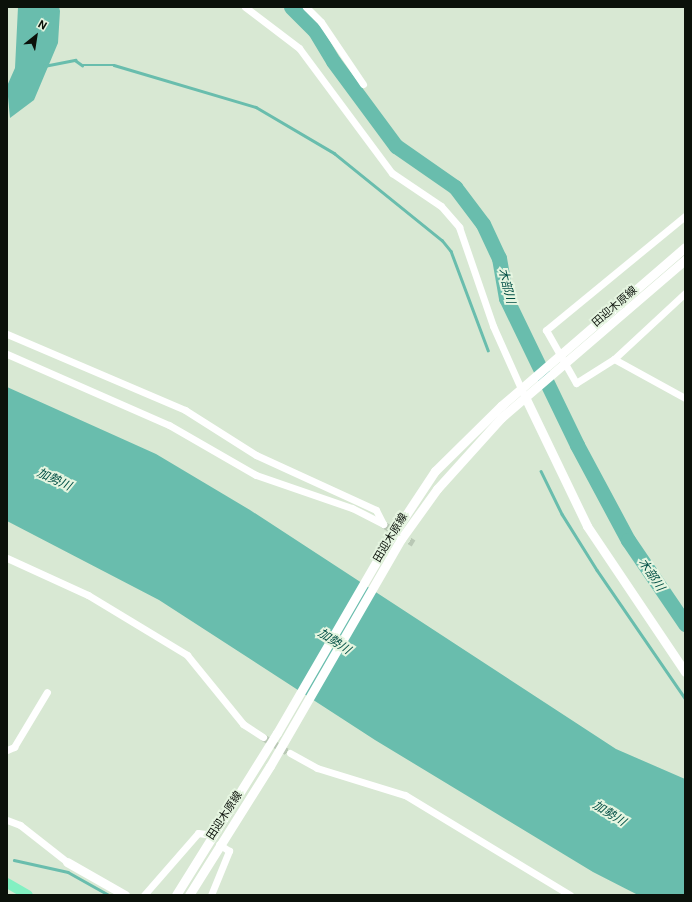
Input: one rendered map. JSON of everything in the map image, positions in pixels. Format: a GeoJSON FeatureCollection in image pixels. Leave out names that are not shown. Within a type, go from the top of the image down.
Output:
{"type":"FeatureCollection","features":[{"type":"Feature","properties":{"kind":"main road","name":"田迎木原線"},"geometry":{"type":"LineString","coordinates":[[176,895],[283,723],[368,576],[435,472],[532,379],[685,247]]}},
{"type":"Feature","properties":{"kind":"main road","name":"田迎木原線"},"geometry":{"type":"LineString","coordinates":[[189,895],[219,844],[292,728],[377,581],[437,489],[501,418],[526,399],[581,349],[685,260]]}},
{"type":"Feature","properties":{"kind":"main road"},"geometry":{"type":"LineString","coordinates":[[526,399],[587,526],[685,672]]}},
{"type":"Feature","properties":{"kind":"main road"},"geometry":{"type":"LineString","coordinates":[[67,862],[126,895]]}},
{"type":"Feature","properties":{"kind":"main road"},"geometry":{"type":"LineString","coordinates":[[7,883],[28,895]]}},
{"type":"Feature","properties":{"kind":"street"},"geometry":{"type":"LineString","coordinates":[[246,7],[299,48],[392,173],[441,206],[459,227],[493,326],[526,399]]}},
{"type":"Feature","properties":{"kind":"street"},"geometry":{"type":"LineString","coordinates":[[306,7],[321,22],[363,84]]}},
{"type":"Feature","properties":{"kind":"street"},"geometry":{"type":"LineString","coordinates":[[685,216],[546,330],[576,383],[614,359],[685,294]]}},
{"type":"Feature","properties":{"kind":"street"},"geometry":{"type":"LineString","coordinates":[[7,334],[185,410],[256,455],[376,510],[383,524],[352,508],[256,475],[169,425],[7,354]]}},
{"type":"Feature","properties":{"kind":"street"},"geometry":{"type":"LineString","coordinates":[[614,359],[685,398]]}},
{"type":"Feature","properties":{"kind":"street"},"geometry":{"type":"LineString","coordinates":[[7,558],[88,595],[187,655],[243,724],[263,737]]}},
{"type":"Feature","properties":{"kind":"street"},"geometry":{"type":"LineString","coordinates":[[7,750],[14,747],[47,692]]}},
{"type":"Feature","properties":{"kind":"street"},"geometry":{"type":"LineString","coordinates":[[290,753],[316,768],[405,795],[570,895]]}},
{"type":"Feature","properties":{"kind":"street"},"geometry":{"type":"LineString","coordinates":[[7,820],[20,825],[67,862]]}},
{"type":"Feature","properties":{"kind":"street"},"geometry":{"type":"LineString","coordinates":[[144,895],[198,833],[213,835]]}},
{"type":"Feature","properties":{"kind":"street"},"geometry":{"type":"LineString","coordinates":[[211,895],[229,851],[219,844]]}},
{"type":"Feature","properties":{"kind":"water"},"geometry":{"type":"Polygon","coordinates":[[[18,7],[59,7],[58,43],[34,100],[10,118],[7,86],[15,68],[18,7]]]}},
{"type":"Feature","properties":{"kind":"water","name":"加勢川"},"geometry":{"type":"Polygon","coordinates":[[[7,387],[156,454],[250,510],[616,749],[685,779],[685,895],[638,895],[593,872],[375,740],[159,600],[7,521],[7,387]]]}},
{"type":"Feature","properties":{"kind":"waterway","name":"木部川"},"geometry":{"type":"LineString","coordinates":[[291,7],[315,31],[333,61],[396,146],[455,187],[483,224],[499,258],[506,298],[577,445],[628,540],[685,624]]}},
{"type":"Feature","properties":{"kind":"waterway"},"geometry":{"type":"LineString","coordinates":[[44,66],[75,60],[82,65],[114,65],[256,107],[334,153],[442,240],[451,251],[488,350]]}},
{"type":"Feature","properties":{"kind":"waterway"},"geometry":{"type":"LineString","coordinates":[[541,471],[562,514],[597,570],[685,698]]}},
{"type":"Feature","properties":{"kind":"waterway"},"geometry":{"type":"LineString","coordinates":[[14,860],[68,872],[109,895]]}},
{"type":"Feature","properties":{"kind":"tunnel"},"geometry":{"type":"LineString","coordinates":[[383,524],[413,543]]}},
{"type":"Feature","properties":{"kind":"tunnel"},"geometry":{"type":"LineString","coordinates":[[263,737],[290,753]]}}]}
